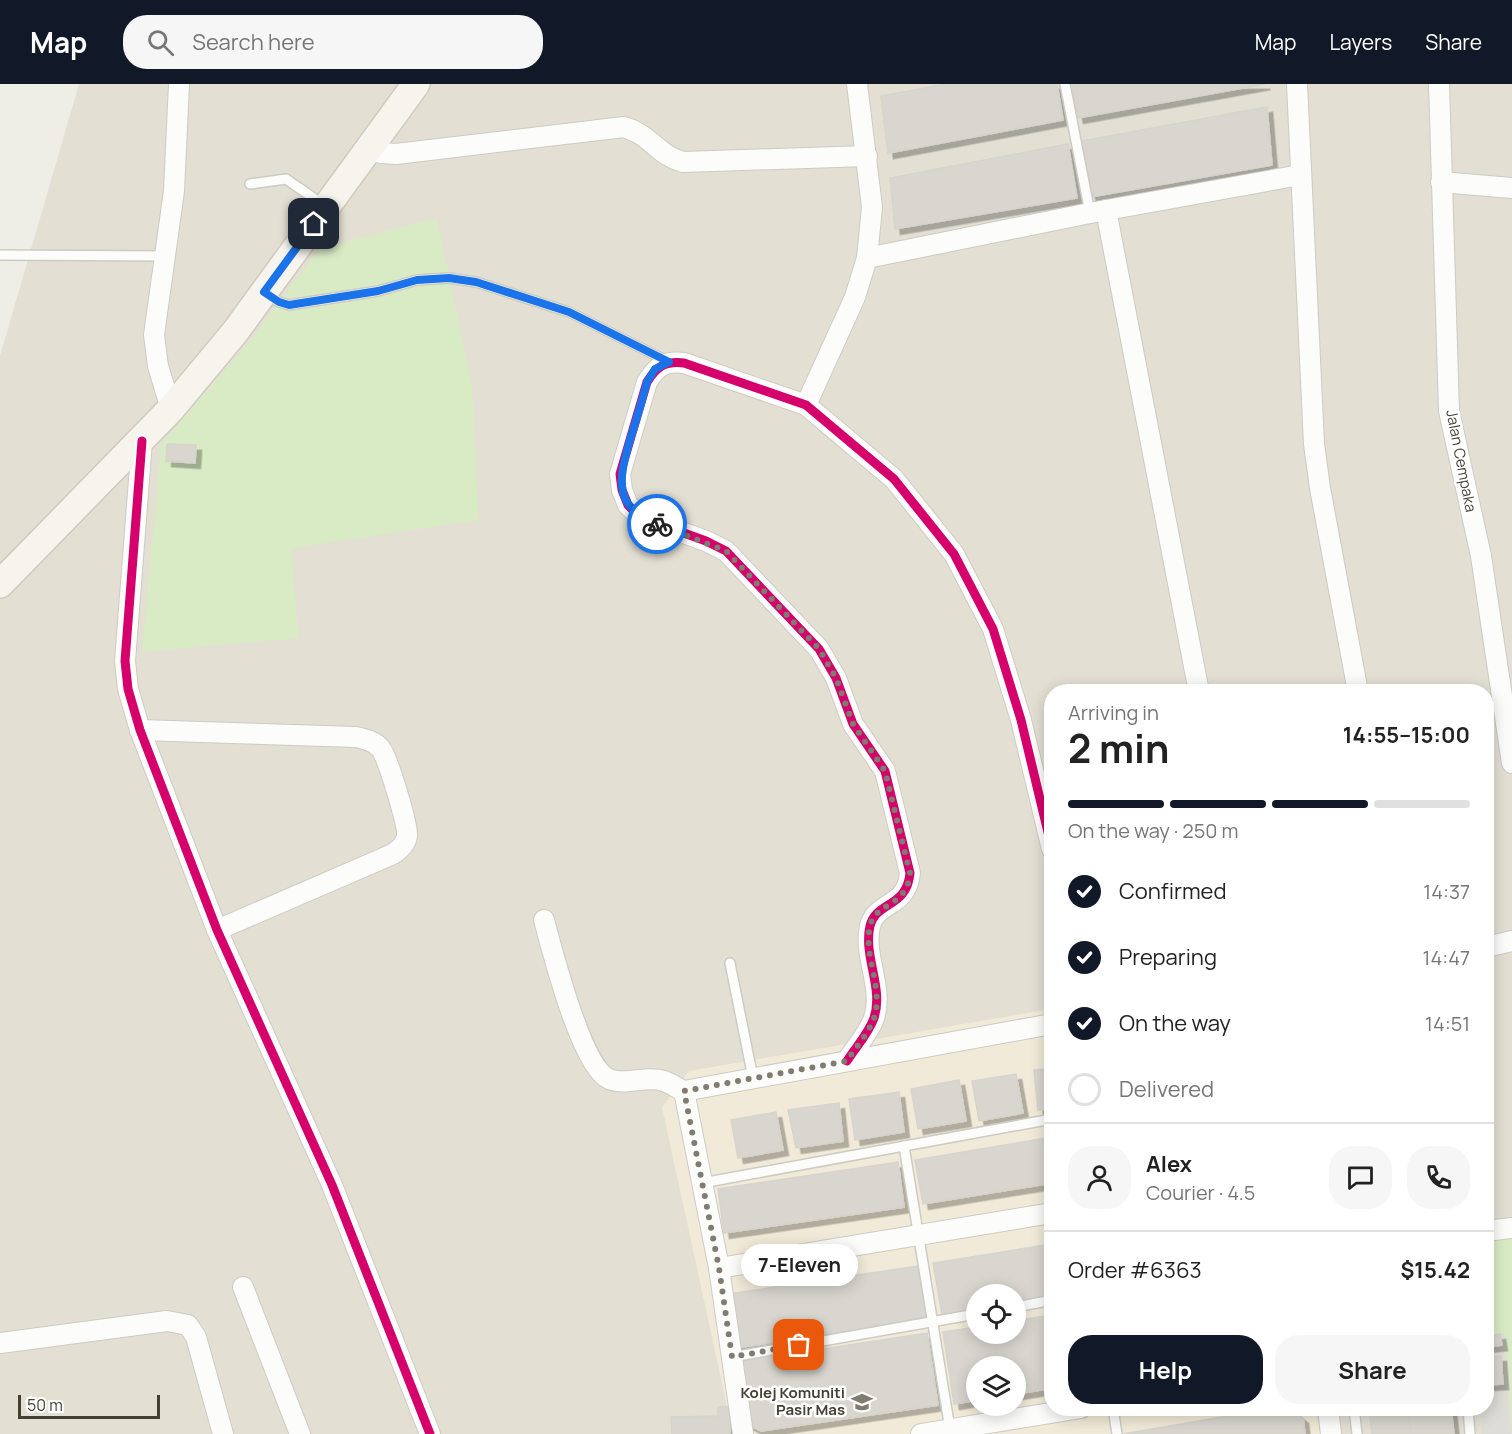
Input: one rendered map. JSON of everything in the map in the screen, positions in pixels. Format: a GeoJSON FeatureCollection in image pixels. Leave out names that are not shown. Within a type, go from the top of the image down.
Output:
{"type":"FeatureCollection","features":[{"type":"Feature","properties":{"kind":"street"},"geometry":{"type":"LineString","coordinates":[[171,410],[158,366],[154,335],[177,158],[179,84]]}},
{"type":"Feature","properties":{"kind":"street"},"geometry":{"type":"LineString","coordinates":[[0,585],[171,410],[264,292],[416,84]]}},
{"type":"Feature","properties":{"kind":"street"},"geometry":{"type":"LineString","coordinates":[[806,405],[855,297],[867,258],[872,207],[857,84]]}},
{"type":"Feature","properties":{"kind":"street"},"geometry":{"type":"LineString","coordinates":[[1297,84],[1314,444],[1320,489],[1357,684]]}},
{"type":"Feature","properties":{"kind":"street","name":"Jalan Cempaka"},"geometry":{"type":"LineString","coordinates":[[1439,84],[1449,411],[1481,556],[1512,763]]}},
{"type":"Feature","properties":{"kind":"street"},"geometry":{"type":"LineString","coordinates":[[369,147],[381,153],[396,154],[624,127],[644,135],[669,158],[683,162],[867,156]]}},
{"type":"Feature","properties":{"kind":"street"},"geometry":{"type":"LineString","coordinates":[[867,258],[1098,211],[1300,175]]}},
{"type":"Feature","properties":{"kind":"street"},"geometry":{"type":"LineString","coordinates":[[1441,182],[1512,188]]}},
{"type":"Feature","properties":{"kind":"street"},"geometry":{"type":"LineString","coordinates":[[1098,211],[1198,684]]}},
{"type":"Feature","properties":{"kind":"street"},"geometry":{"type":"LineString","coordinates":[[847,1061],[874,1019],[877,997],[869,936],[870,924],[878,913],[900,898],[909,886],[910,873],[885,771],[853,724],[836,678],[823,656],[743,566],[726,551],[706,541],[640,518],[628,505],[622,490],[620,474],[647,382],[655,369],[669,362],[684,363],[806,405],[894,479],[954,554],[993,629],[1021,720],[1044,816]]}},
{"type":"Feature","properties":{"kind":"street"},"geometry":{"type":"LineString","coordinates":[[142,441],[125,661],[128,689],[140,730],[218,930],[336,1196],[430,1434]]}},
{"type":"Feature","properties":{"kind":"street"},"geometry":{"type":"LineString","coordinates":[[140,730],[356,737],[370,740],[380,747],[387,760],[405,822],[407,834],[403,846],[393,854],[218,930]]}},
{"type":"Feature","properties":{"kind":"street"},"geometry":{"type":"LineString","coordinates":[[544,920],[564,989],[587,1052],[597,1069],[608,1079],[622,1082],[663,1080],[684,1091],[1044,1025]]}},
{"type":"Feature","properties":{"kind":"street"},"geometry":{"type":"LineString","coordinates":[[1494,945],[1512,941]]}},
{"type":"Feature","properties":{"kind":"street"},"geometry":{"type":"LineString","coordinates":[[684,1091],[719,1268],[743,1434]]}},
{"type":"Feature","properties":{"kind":"street"},"geometry":{"type":"LineString","coordinates":[[719,1268],[1044,1214]]}},
{"type":"Feature","properties":{"kind":"street"},"geometry":{"type":"LineString","coordinates":[[1494,1231],[1512,1228]]}},
{"type":"Feature","properties":{"kind":"street"},"geometry":{"type":"LineString","coordinates":[[243,1287],[300,1434]]}},
{"type":"Feature","properties":{"kind":"street"},"geometry":{"type":"LineString","coordinates":[[0,1342],[167,1321],[188,1324],[196,1336],[223,1434]]}},
{"type":"Feature","properties":{"kind":"street"},"geometry":{"type":"LineString","coordinates":[[925,1434],[1044,1414]]}},
{"type":"Feature","properties":{"kind":"street"},"geometry":{"type":"LineString","coordinates":[[1329,1416],[1332,1434]]}},
{"type":"Feature","properties":{"kind":"lane"},"geometry":{"type":"LineString","coordinates":[[1065,84],[1098,211]]}},
{"type":"Feature","properties":{"kind":"lane"},"geometry":{"type":"LineString","coordinates":[[250,184],[286,179],[327,207]]}},
{"type":"Feature","properties":{"kind":"lane"},"geometry":{"type":"LineString","coordinates":[[0,255],[164,256]]}},
{"type":"Feature","properties":{"kind":"lane"},"geometry":{"type":"LineString","coordinates":[[264,292],[279,302],[289,305],[378,291],[417,280],[449,278],[476,282],[569,312],[669,362]]}},
{"type":"Feature","properties":{"kind":"lane"},"geometry":{"type":"LineString","coordinates":[[730,963],[753,1078]]}},
{"type":"Feature","properties":{"kind":"lane"},"geometry":{"type":"LineString","coordinates":[[702,1183],[1044,1120]]}},
{"type":"Feature","properties":{"kind":"lane"},"geometry":{"type":"LineString","coordinates":[[904,1146],[935,1321],[950,1429]]}},
{"type":"Feature","properties":{"kind":"lane"},"geometry":{"type":"LineString","coordinates":[[1026,1305],[1044,1302]]}},
{"type":"Feature","properties":{"kind":"lane"},"geometry":{"type":"LineString","coordinates":[[732,1357],[966,1316]]}},
{"type":"Feature","properties":{"kind":"lane"},"geometry":{"type":"LineString","coordinates":[[1114,1416],[1117,1434]]}},
{"type":"Feature","properties":{"kind":"lane"},"geometry":{"type":"LineString","coordinates":[[1355,1416],[1357,1434]]}},
{"type":"Feature","properties":{"kind":"lane"},"geometry":{"type":"LineString","coordinates":[[1469,1416],[1470,1434]]}},
{"type":"Feature","properties":{"kind":"shaded area"},"geometry":{"type":"Polygon","coordinates":[[[79,84],[1512,84],[1512,1434],[0,1434],[0,356],[79,84]]]}},
{"type":"Feature","properties":{"kind":"shaded area"},"geometry":{"type":"Polygon","coordinates":[[[1044,1010],[1044,1416],[1317,1416],[1320,1434],[733,1434],[662,1107],[689,1071],[1044,1010]]]}},
{"type":"Feature","properties":{"kind":"shaded area"},"geometry":{"type":"Polygon","coordinates":[[[1507,1384],[1510,1434],[1482,1434],[1481,1416],[1494,1416],[1494,1385],[1507,1384]]]}},
{"type":"Feature","properties":{"kind":"green space"},"geometry":{"type":"Polygon","coordinates":[[[437,218],[472,386],[479,520],[292,548],[298,638],[142,652],[161,444],[246,346],[319,249],[437,218]]]}},
{"type":"Feature","properties":{"kind":"green space"},"geometry":{"type":"Polygon","coordinates":[[[1512,1228],[1512,1434],[1505,1333],[1494,1334],[1494,1230],[1512,1228]]]}},
{"type":"Feature","properties":{"kind":"building"},"geometry":{"type":"Polygon","coordinates":[[[946,84],[1057,84],[1063,120],[888,153],[881,96],[946,84]]]}},
{"type":"Feature","properties":{"kind":"building"},"geometry":{"type":"Polygon","coordinates":[[[1072,84],[1265,84],[1078,118],[1072,84]]]}},
{"type":"Feature","properties":{"kind":"building"},"geometry":{"type":"Polygon","coordinates":[[[1267,107],[1272,165],[1091,197],[1081,141],[1267,107]]]}},
{"type":"Feature","properties":{"kind":"building"},"geometry":{"type":"Polygon","coordinates":[[[1068,144],[1077,198],[895,229],[890,178],[1068,144]]]}},
{"type":"Feature","properties":{"kind":"building"},"geometry":{"type":"Polygon","coordinates":[[[167,444],[196,445],[195,463],[166,461],[167,444]]]}},
{"type":"Feature","properties":{"kind":"building"},"geometry":{"type":"Polygon","coordinates":[[[1044,1069],[1044,1110],[1038,1110],[1034,1070],[1044,1069]]]}},
{"type":"Feature","properties":{"kind":"building"},"geometry":{"type":"Polygon","coordinates":[[[1016,1074],[1023,1113],[979,1121],[972,1081],[1016,1074]]]}},
{"type":"Feature","properties":{"kind":"building"},"geometry":{"type":"Polygon","coordinates":[[[959,1080],[966,1121],[918,1129],[911,1089],[959,1080]]]}},
{"type":"Feature","properties":{"kind":"building"},"geometry":{"type":"Polygon","coordinates":[[[899,1092],[904,1132],[855,1140],[849,1099],[899,1092]]]}},
{"type":"Feature","properties":{"kind":"building"},"geometry":{"type":"Polygon","coordinates":[[[839,1103],[843,1141],[796,1148],[788,1110],[839,1103]]]}},
{"type":"Feature","properties":{"kind":"building"},"geometry":{"type":"Polygon","coordinates":[[[776,1112],[783,1150],[738,1158],[731,1120],[776,1112]]]}},
{"type":"Feature","properties":{"kind":"building"},"geometry":{"type":"Polygon","coordinates":[[[1044,1138],[1044,1184],[923,1204],[915,1160],[1044,1138]]]}},
{"type":"Feature","properties":{"kind":"building"},"geometry":{"type":"Polygon","coordinates":[[[898,1162],[904,1207],[724,1233],[718,1189],[898,1162]]]}},
{"type":"Feature","properties":{"kind":"building"},"geometry":{"type":"Polygon","coordinates":[[[1044,1245],[1044,1299],[1026,1302],[1026,1284],[966,1284],[966,1311],[942,1315],[933,1263],[1044,1245]]]}},
{"type":"Feature","properties":{"kind":"building"},"geometry":{"type":"Polygon","coordinates":[[[918,1266],[926,1319],[736,1348],[728,1294],[918,1266]]]}},
{"type":"Feature","properties":{"kind":"building"},"geometry":{"type":"Polygon","coordinates":[[[1044,1316],[1044,1389],[1026,1392],[1026,1356],[966,1356],[966,1402],[954,1404],[943,1332],[966,1329],[966,1344],[1026,1344],[1026,1319],[1044,1316]]]}},
{"type":"Feature","properties":{"kind":"building"},"geometry":{"type":"Polygon","coordinates":[[[927,1333],[938,1405],[761,1431],[747,1424],[737,1362],[927,1333]]]}},
{"type":"Feature","properties":{"kind":"building"},"geometry":{"type":"Polygon","coordinates":[[[1500,1334],[1502,1345],[1494,1346],[1494,1335],[1500,1334]]]}},
{"type":"Feature","properties":{"kind":"building"},"geometry":{"type":"Polygon","coordinates":[[[1494,1356],[1501,1356],[1503,1384],[1494,1385],[1494,1356]]]}},
{"type":"Feature","properties":{"kind":"building"},"geometry":{"type":"Polygon","coordinates":[[[718,1407],[729,1407],[730,1434],[672,1434],[671,1417],[718,1416],[718,1407]]]}},
{"type":"Feature","properties":{"kind":"building"},"geometry":{"type":"Polygon","coordinates":[[[1227,1416],[1300,1416],[1303,1418],[1305,1434],[1123,1434],[1227,1416]]]}},
{"type":"Feature","properties":{"kind":"building"},"geometry":{"type":"Polygon","coordinates":[[[1370,1416],[1416,1416],[1419,1434],[1372,1434],[1370,1416]]]}},
{"type":"Feature","properties":{"kind":"building"},"geometry":{"type":"Polygon","coordinates":[[[1409,1416],[1452,1416],[1454,1434],[1411,1434],[1409,1416]]]}},
{"type":"Feature","properties":{"kind":"cycle path"},"geometry":{"type":"LineString","coordinates":[[847,1061],[869,1029],[876,1007],[877,995],[869,949],[870,926],[878,912],[903,893],[910,873],[885,771],[853,724],[836,678],[819,649],[726,551],[706,541],[640,517],[628,505],[622,490],[620,474],[647,382],[658,368],[672,363],[684,363],[806,405],[894,479],[954,554],[993,629],[1021,720],[1044,816]]}},
{"type":"Feature","properties":{"kind":"cycle path"},"geometry":{"type":"LineString","coordinates":[[142,441],[125,661],[128,689],[140,730],[217,930],[332,1185],[430,1434]]}},
{"type":"Feature","properties":{"kind":"way so far"},"geometry":{"type":"LineString","coordinates":[[657,524],[706,541],[726,551],[743,566],[819,649],[836,678],[861,739],[879,758],[885,771],[910,873],[909,886],[900,898],[878,913],[870,924],[869,936],[877,997],[874,1019],[847,1061],[684,1091],[719,1268],[732,1357],[799,1345]]}},
{"type":"Feature","properties":{"kind":"place","name":"7-Eleven"},"geometry":{"type":"Point","coordinates":[799,1345]}},
{"type":"Feature","properties":{"kind":"place","name":"Kolej Komuniti Pasir Mas"},"geometry":{"type":"Point","coordinates":[862,1402]}},
{"type":"Feature","properties":{"kind":"route"},"geometry":{"type":"LineString","coordinates":[[314,224],[264,292],[279,302],[289,305],[304,303],[378,291],[417,280],[449,278],[476,282],[569,312],[669,362],[655,369],[647,382],[620,474],[622,490],[628,505],[640,518],[657,524]]}}]}
